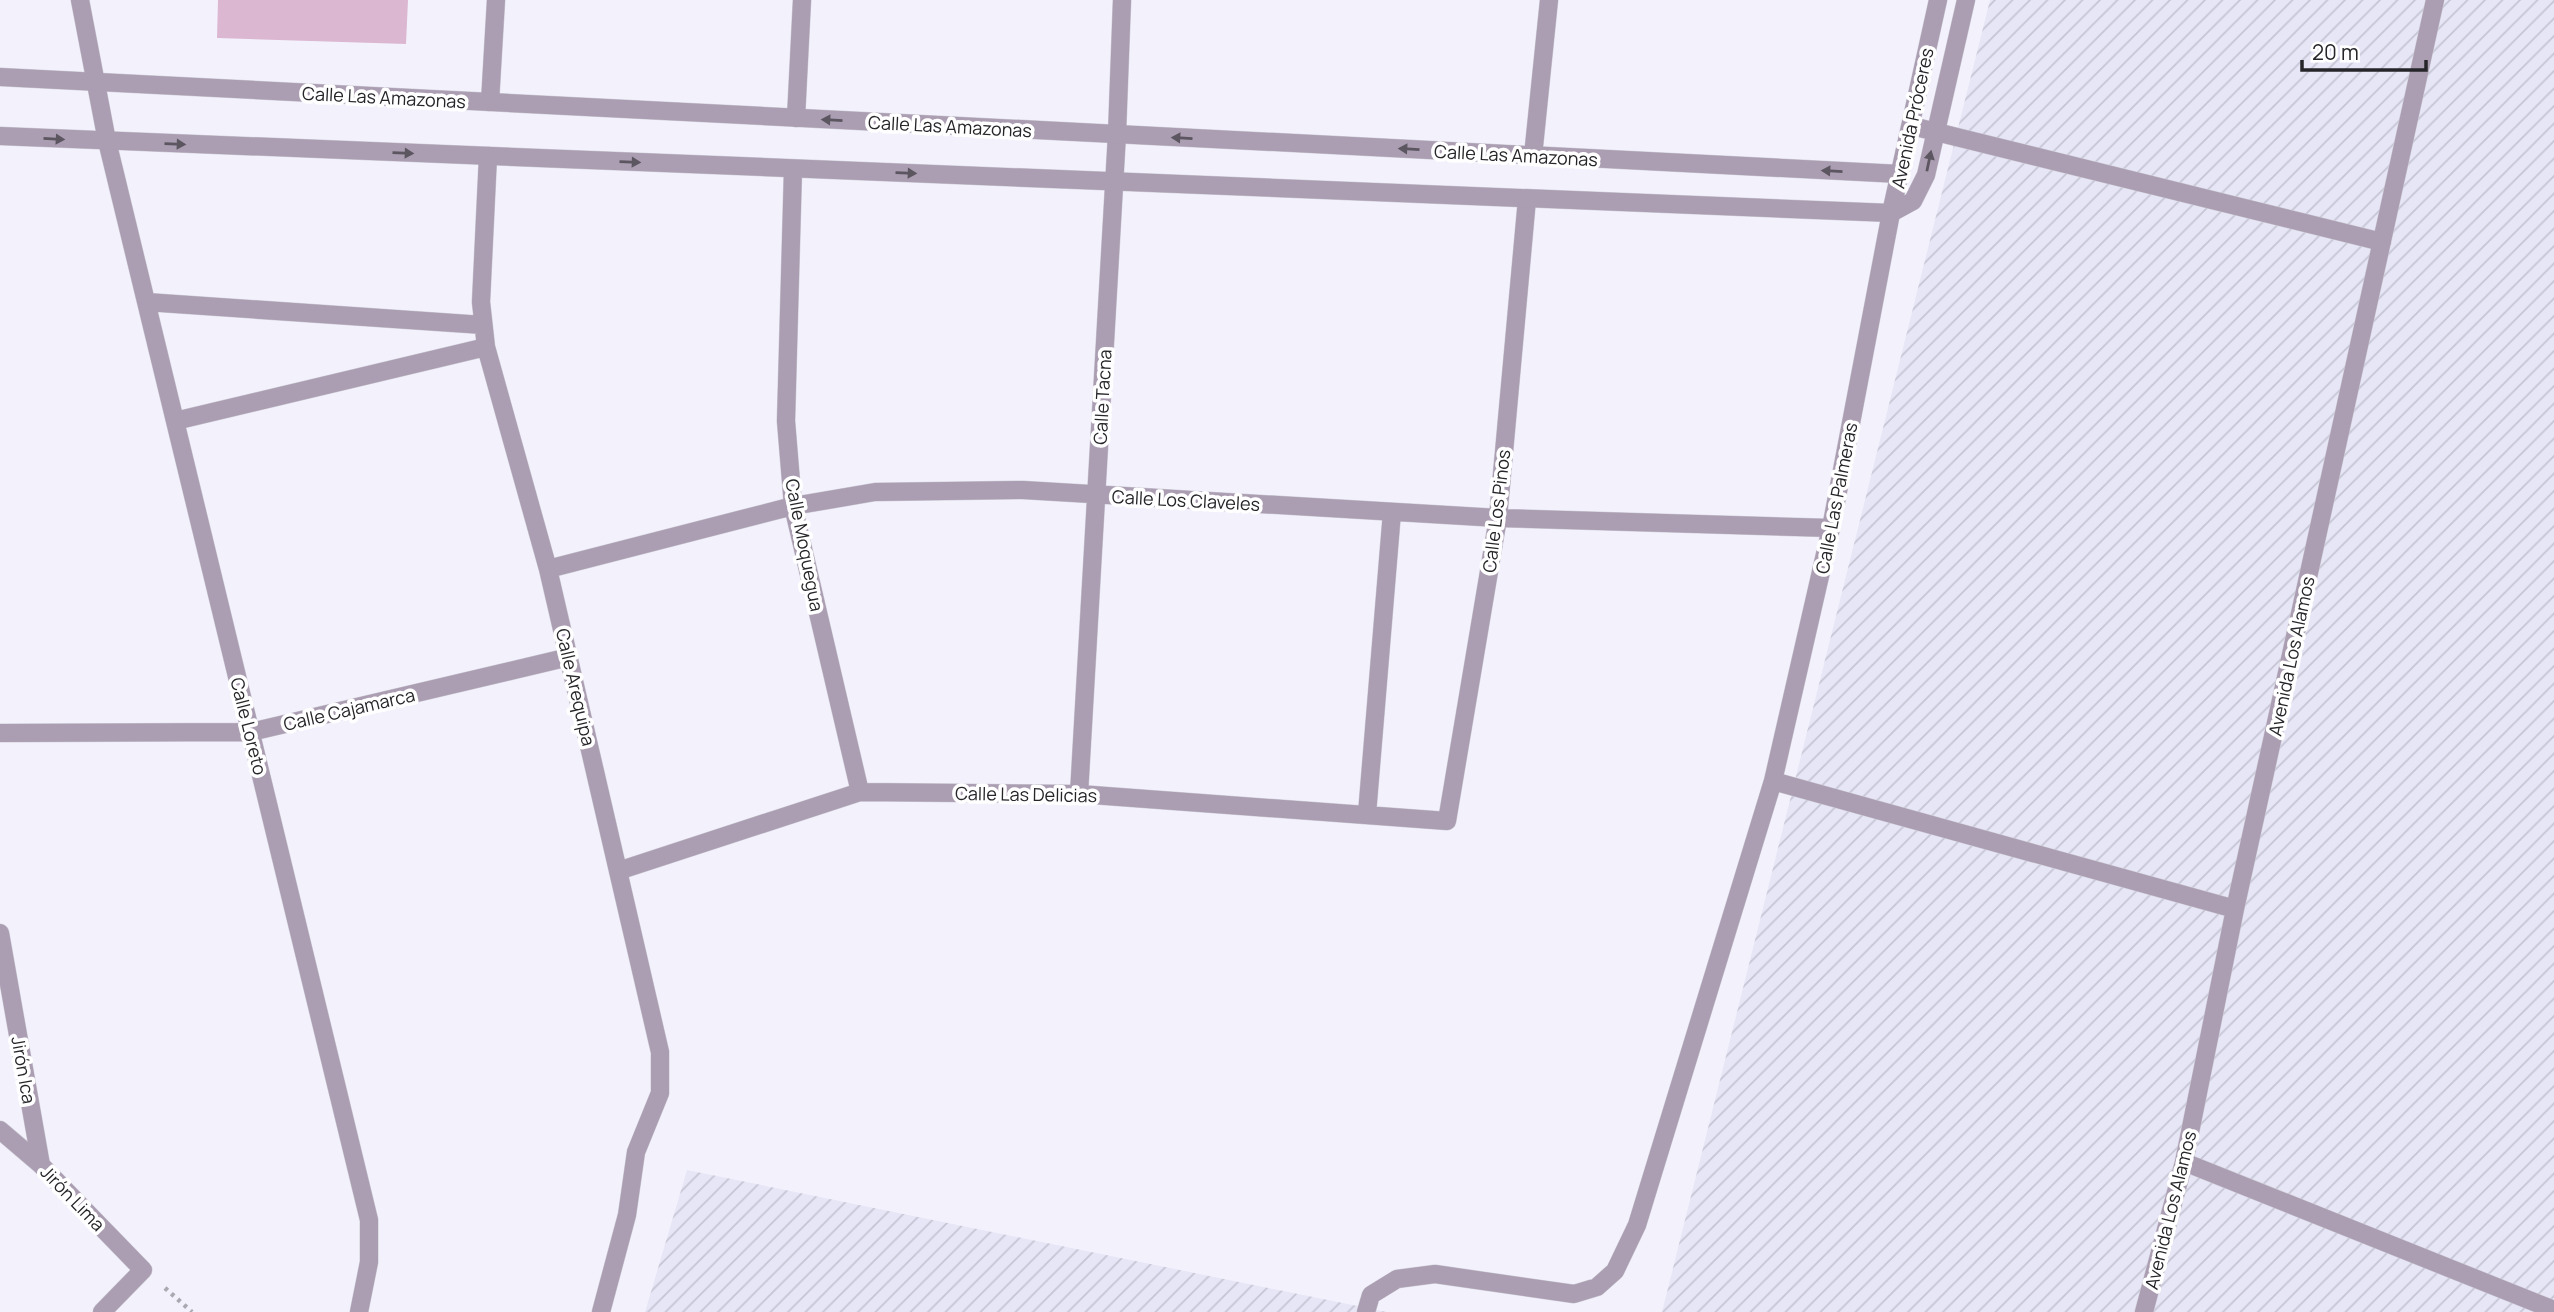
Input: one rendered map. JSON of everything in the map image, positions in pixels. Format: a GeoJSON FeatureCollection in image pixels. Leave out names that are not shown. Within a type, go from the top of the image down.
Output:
{"type":"FeatureCollection","features":[{"type":"Feature","properties":{"kind":"street","name":"Calle Loreto"},"geometry":{"type":"LineString","coordinates":[[80,0],[107,141],[369,1220],[369,1262],[359,1312]]}},
{"type":"Feature","properties":{"kind":"street"},"geometry":{"type":"LineString","coordinates":[[490,102],[496,0]]}},
{"type":"Feature","properties":{"kind":"street"},"geometry":{"type":"LineString","coordinates":[[796,118],[802,0]]}},
{"type":"Feature","properties":{"kind":"street","name":"Calle Tacna"},"geometry":{"type":"LineString","coordinates":[[1079,794],[1115,182],[1122,0]]}},
{"type":"Feature","properties":{"kind":"street"},"geometry":{"type":"LineString","coordinates":[[1533,156],[1549,0]]}},
{"type":"Feature","properties":{"kind":"street","name":"Avenida Próceres"},"geometry":{"type":"LineString","coordinates":[[1891,213],[1938,0]]}},
{"type":"Feature","properties":{"kind":"street","name":"Avenida Próceres"},"geometry":{"type":"LineString","coordinates":[[1891,213],[1913,201],[1926,175],[1966,0]]}},
{"type":"Feature","properties":{"kind":"street","name":"Avenida Los Alamos"},"geometry":{"type":"LineString","coordinates":[[2144,1312],[2184,1161],[2235,909],[2435,0]]}},
{"type":"Feature","properties":{"kind":"street","name":"Calle Las Amazonas"},"geometry":{"type":"LineString","coordinates":[[0,77],[1900,174]]}},
{"type":"Feature","properties":{"kind":"street"},"geometry":{"type":"LineString","coordinates":[[1912,126],[2382,242]]}},
{"type":"Feature","properties":{"kind":"street"},"geometry":{"type":"LineString","coordinates":[[0,136],[1891,213]]}},
{"type":"Feature","properties":{"kind":"street","name":"Calle Arequipa"},"geometry":{"type":"LineString","coordinates":[[488,156],[481,302],[486,347],[548,569],[660,1052],[660,1094],[636,1152],[627,1215],[601,1312]]}},
{"type":"Feature","properties":{"kind":"street","name":"Calle Moquegua"},"geometry":{"type":"LineString","coordinates":[[793,169],[786,421],[793,506],[860,792]]}},
{"type":"Feature","properties":{"kind":"street","name":"Calle Los Pinos"},"geometry":{"type":"LineString","coordinates":[[1447,821],[1498,518],[1527,199]]}},
{"type":"Feature","properties":{"kind":"street","name":"Calle Las Palmeras"},"geometry":{"type":"LineString","coordinates":[[1368,1303],[1397,1279],[1435,1274],[1574,1294],[1597,1287],[1615,1270],[1637,1225],[1773,781],[1831,528],[1891,213]]}},
{"type":"Feature","properties":{"kind":"street"},"geometry":{"type":"LineString","coordinates":[[146,302],[482,325]]}},
{"type":"Feature","properties":{"kind":"street"},"geometry":{"type":"LineString","coordinates":[[175,421],[486,347]]}},
{"type":"Feature","properties":{"kind":"street","name":"Calle Los Claveles"},"geometry":{"type":"LineString","coordinates":[[548,569],[793,506],[875,492],[1023,490],[1498,518],[1831,528]]}},
{"type":"Feature","properties":{"kind":"street"},"geometry":{"type":"LineString","coordinates":[[1367,814],[1392,512]]}},
{"type":"Feature","properties":{"kind":"street","name":"Calle Cajamarca"},"geometry":{"type":"LineString","coordinates":[[0,733],[251,732],[569,657]]}},
{"type":"Feature","properties":{"kind":"street"},"geometry":{"type":"LineString","coordinates":[[1773,781],[2235,909]]}},
{"type":"Feature","properties":{"kind":"street","name":"Calle Las Delicias"},"geometry":{"type":"LineString","coordinates":[[618,871],[860,792],[1079,794],[1447,821]]}},
{"type":"Feature","properties":{"kind":"street","name":"Jirón Ica"},"geometry":{"type":"LineString","coordinates":[[0,933],[41,1165]]}},
{"type":"Feature","properties":{"kind":"street","name":"Jirón Lima"},"geometry":{"type":"LineString","coordinates":[[0,1130],[41,1165],[143,1269],[102,1312]]}},
{"type":"Feature","properties":{"kind":"street"},"geometry":{"type":"LineString","coordinates":[[2184,1161],[2554,1310]]}},
{"type":"Feature","properties":{"kind":"shaded area"},"geometry":{"type":"Polygon","coordinates":[[[218,0],[408,0],[406,44],[217,38],[218,0]]]}},
{"type":"Feature","properties":{"kind":"shaded area"},"geometry":{"type":"Polygon","coordinates":[[[1990,0],[2554,0],[2554,1312],[1662,1312],[1990,0]]]}},
{"type":"Feature","properties":{"kind":"shaded area"},"geometry":{"type":"Polygon","coordinates":[[[687,1170],[1387,1312],[645,1312],[687,1170]]]}}]}
